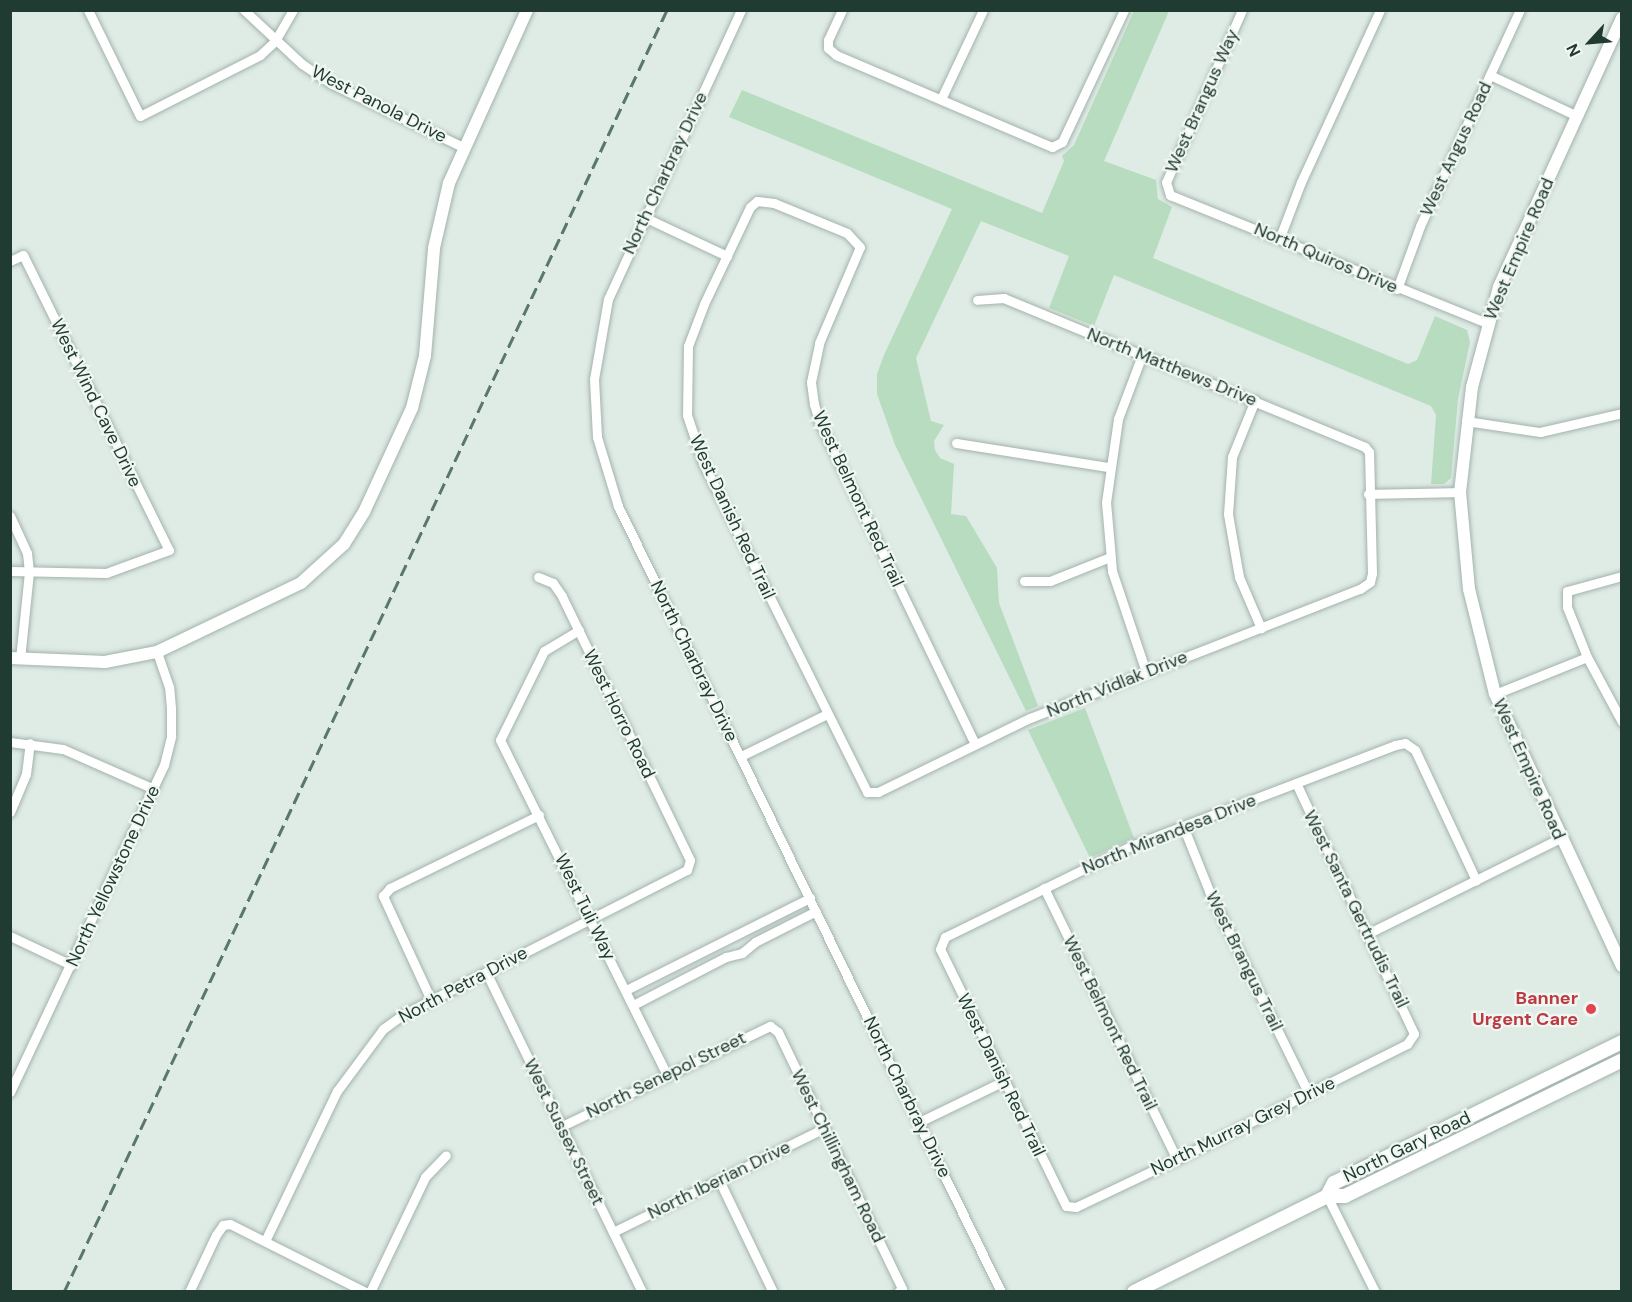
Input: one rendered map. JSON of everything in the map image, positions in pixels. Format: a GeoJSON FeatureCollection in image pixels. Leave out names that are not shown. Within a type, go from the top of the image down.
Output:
{"type":"FeatureCollection","features":[{"type":"Feature","properties":{"kind":"main road","name":"North Gary Road"},"geometry":{"type":"LineString","coordinates":[[1134,1292],[1327,1196],[1334,1184],[1622,1042]]}},
{"type":"Feature","properties":{"kind":"main road"},"geometry":{"type":"LineString","coordinates":[[1327,1196],[1345,1196],[1622,1060]]}},
{"type":"Feature","properties":{"kind":"street"},"geometry":{"type":"LineString","coordinates":[[88,10],[140,116],[249,61],[275,42],[293,10]]}},
{"type":"Feature","properties":{"kind":"street","name":"West Panola Drive"},"geometry":{"type":"LineString","coordinates":[[244,10],[275,42],[332,84],[463,147]]}},
{"type":"Feature","properties":{"kind":"street"},"geometry":{"type":"LineString","coordinates":[[10,516],[27,553],[28,572],[15,658],[105,662],[157,652],[301,583],[322,567],[354,530],[403,429],[419,386],[428,334],[434,248],[444,200],[463,147],[527,10]]}},
{"type":"Feature","properties":{"kind":"street","name":"North Charbray Drive"},"geometry":{"type":"LineString","coordinates":[[741,10],[608,299],[594,379],[597,437],[618,506],[920,1122],[1000,1292]]}},
{"type":"Feature","properties":{"kind":"street"},"geometry":{"type":"LineString","coordinates":[[842,10],[828,40],[828,48],[836,55],[1056,147],[1062,142],[1124,10]]}},
{"type":"Feature","properties":{"kind":"street"},"geometry":{"type":"LineString","coordinates":[[941,99],[983,10]]}},
{"type":"Feature","properties":{"kind":"street","name":"West Brangus Way"},"geometry":{"type":"LineString","coordinates":[[1167,192],[1166,182],[1242,10]]}},
{"type":"Feature","properties":{"kind":"street"},"geometry":{"type":"LineString","coordinates":[[1280,237],[1301,182],[1380,10]]}},
{"type":"Feature","properties":{"kind":"street","name":"West Angus Road"},"geometry":{"type":"LineString","coordinates":[[1397,289],[1420,226],[1520,10]]}},
{"type":"Feature","properties":{"kind":"street","name":"West Empire Road"},"geometry":{"type":"LineString","coordinates":[[1622,18],[1512,256],[1487,323],[1466,421],[1460,492],[1469,589],[1495,694],[1560,838],[1622,966]]}},
{"type":"Feature","properties":{"kind":"street"},"geometry":{"type":"LineString","coordinates":[[1490,75],[1577,116]]}},
{"type":"Feature","properties":{"kind":"street","name":"North Quiros Drive"},"geometry":{"type":"LineString","coordinates":[[1167,192],[1173,198],[1280,237],[1397,289],[1487,323]]}},
{"type":"Feature","properties":{"kind":"street","name":"West Danish Red Trail"},"geometry":{"type":"LineString","coordinates":[[860,247],[848,233],[774,203],[757,201],[750,207],[688,346],[687,415],[703,463],[867,792]]}},
{"type":"Feature","properties":{"kind":"street"},"geometry":{"type":"LineString","coordinates":[[644,217],[727,256]]}},
{"type":"Feature","properties":{"kind":"street","name":"West Belmont Red Trail"},"geometry":{"type":"LineString","coordinates":[[860,247],[819,343],[811,382],[814,404],[820,424],[975,744]]}},
{"type":"Feature","properties":{"kind":"street","name":"West Wind Cave Drive"},"geometry":{"type":"LineString","coordinates":[[10,261],[23,255],[169,550],[106,573],[28,572]]}},
{"type":"Feature","properties":{"kind":"street","name":"North Matthews Drive"},"geometry":{"type":"LineString","coordinates":[[977,300],[1004,298],[1365,447],[1369,452],[1368,494]]}},
{"type":"Feature","properties":{"kind":"street"},"geometry":{"type":"LineString","coordinates":[[1142,355],[1121,408],[1108,467],[1106,502],[1110,557],[1121,606],[1146,672]]}},
{"type":"Feature","properties":{"kind":"street"},"geometry":{"type":"LineString","coordinates":[[1255,400],[1232,457],[1227,514],[1239,577],[1261,628]]}},
{"type":"Feature","properties":{"kind":"street"},"geometry":{"type":"LineString","coordinates":[[1466,421],[1540,432],[1622,413]]}},
{"type":"Feature","properties":{"kind":"street"},"geometry":{"type":"LineString","coordinates":[[956,443],[1108,467]]}},
{"type":"Feature","properties":{"kind":"street"},"geometry":{"type":"LineString","coordinates":[[1368,494],[1460,492]]}},
{"type":"Feature","properties":{"kind":"street","name":"North Vidlak Drive"},"geometry":{"type":"LineString","coordinates":[[867,792],[878,792],[975,744],[1146,672],[1360,589],[1370,582],[1368,494]]}},
{"type":"Feature","properties":{"kind":"street"},"geometry":{"type":"LineString","coordinates":[[1024,581],[1050,581],[1110,557]]}},
{"type":"Feature","properties":{"kind":"street"},"geometry":{"type":"LineString","coordinates":[[10,571],[28,572]]}},
{"type":"Feature","properties":{"kind":"street"},"geometry":{"type":"LineString","coordinates":[[1622,576],[1567,591],[1567,607],[1587,657],[1622,722]]}},
{"type":"Feature","properties":{"kind":"street","name":"West Horro Road"},"geometry":{"type":"LineString","coordinates":[[538,577],[553,583],[579,630],[690,861]]}},
{"type":"Feature","properties":{"kind":"street","name":"West Tuli Way"},"geometry":{"type":"LineString","coordinates":[[579,630],[544,651],[500,740],[667,1075]]}},
{"type":"Feature","properties":{"kind":"street","name":"North Yellowstone Drive"},"geometry":{"type":"LineString","coordinates":[[10,1092],[14,1074],[71,965],[154,789],[171,736],[169,687],[157,652]]}},
{"type":"Feature","properties":{"kind":"street"},"geometry":{"type":"LineString","coordinates":[[1495,694],[1587,657]]}},
{"type":"Feature","properties":{"kind":"street"},"geometry":{"type":"LineString","coordinates":[[741,756],[827,714]]}},
{"type":"Feature","properties":{"kind":"street"},"geometry":{"type":"LineString","coordinates":[[10,742],[63,749],[154,789]]}},
{"type":"Feature","properties":{"kind":"street"},"geometry":{"type":"LineString","coordinates":[[10,812],[26,774],[30,743]]}},
{"type":"Feature","properties":{"kind":"street","name":"North Mirandesa Drive"},"geometry":{"type":"LineString","coordinates":[[940,942],[1044,888],[1182,826],[1405,743],[1415,750],[1476,880]]}},
{"type":"Feature","properties":{"kind":"street","name":"West Santa Gertrudis Trail"},"geometry":{"type":"LineString","coordinates":[[1296,783],[1414,1034]]}},
{"type":"Feature","properties":{"kind":"street"},"geometry":{"type":"LineString","coordinates":[[431,1000],[384,906],[383,896],[390,888],[539,815]]}},
{"type":"Feature","properties":{"kind":"street","name":"West Brangus Trail"},"geometry":{"type":"LineString","coordinates":[[1182,826],[1210,893],[1309,1094]]}},
{"type":"Feature","properties":{"kind":"street"},"geometry":{"type":"LineString","coordinates":[[1367,934],[1560,838]]}},
{"type":"Feature","properties":{"kind":"street","name":"North Petra Drive"},"geometry":{"type":"LineString","coordinates":[[266,1239],[348,1071],[383,1029],[431,1000],[681,874],[690,861]]}},
{"type":"Feature","properties":{"kind":"street","name":"West Belmont Red Trail"},"geometry":{"type":"LineString","coordinates":[[1044,888],[1177,1159]]}},
{"type":"Feature","properties":{"kind":"street"},"geometry":{"type":"LineString","coordinates":[[626,990],[810,898]]}},
{"type":"Feature","properties":{"kind":"street"},"geometry":{"type":"LineString","coordinates":[[633,1005],[734,957],[755,942],[816,911]]}},
{"type":"Feature","properties":{"kind":"street"},"geometry":{"type":"LineString","coordinates":[[10,936],[71,965]]}},
{"type":"Feature","properties":{"kind":"street"},"geometry":{"type":"LineString","coordinates":[[723,940],[724,947],[734,957]]}},
{"type":"Feature","properties":{"kind":"street","name":"West Danish Red Trail"},"geometry":{"type":"LineString","coordinates":[[940,942],[1004,1081],[1066,1206]]}},
{"type":"Feature","properties":{"kind":"street","name":"West Sussex Street"},"geometry":{"type":"LineString","coordinates":[[486,972],[642,1292]]}},
{"type":"Feature","properties":{"kind":"street","name":"North Senepol Street"},"geometry":{"type":"LineString","coordinates":[[562,1126],[770,1026]]}},
{"type":"Feature","properties":{"kind":"street","name":"West Chillingham Road"},"geometry":{"type":"LineString","coordinates":[[770,1026],[778,1032],[900,1290]]}},
{"type":"Feature","properties":{"kind":"street","name":"North Murray Grey Drive"},"geometry":{"type":"LineString","coordinates":[[1066,1206],[1076,1208],[1309,1094],[1407,1044],[1414,1034]]}},
{"type":"Feature","properties":{"kind":"street"},"geometry":{"type":"LineString","coordinates":[[920,1122],[1004,1081]]}},
{"type":"Feature","properties":{"kind":"street","name":"North Iberian Drive"},"geometry":{"type":"LineString","coordinates":[[613,1232],[824,1128]]}},
{"type":"Feature","properties":{"kind":"street"},"geometry":{"type":"LineString","coordinates":[[370,1292],[425,1177],[446,1155]]}},
{"type":"Feature","properties":{"kind":"street"},"geometry":{"type":"LineString","coordinates":[[719,1180],[774,1292]]}},
{"type":"Feature","properties":{"kind":"street"},"geometry":{"type":"LineString","coordinates":[[1327,1196],[1375,1292]]}},
{"type":"Feature","properties":{"kind":"street"},"geometry":{"type":"LineString","coordinates":[[189,1292],[223,1225],[237,1226],[266,1239],[365,1292]]}},
{"type":"Feature","properties":{"kind":"green space"},"geometry":{"type":"Polygon","coordinates":[[[1134,11],[1169,11],[1104,161],[1156,180],[1158,199],[1172,207],[1153,258],[1408,364],[1417,360],[1435,316],[1467,330],[1470,342],[1458,399],[1451,478],[1444,484],[1431,484],[1436,415],[1431,406],[1114,275],[1094,326],[1049,308],[1069,256],[981,221],[916,358],[931,421],[944,425],[934,441],[935,450],[940,458],[954,464],[951,514],[966,516],[997,568],[999,603],[1038,706],[1026,711],[895,445],[877,394],[877,374],[884,355],[952,209],[729,117],[742,90],[1042,213],[1064,161],[1062,156],[1074,145],[1134,11]]]}},
{"type":"Feature","properties":{"kind":"green space"},"geometry":{"type":"Polygon","coordinates":[[[1085,708],[1134,838],[1090,858],[1028,730],[1085,708]]]}},
{"type":"Feature","properties":{"kind":"railway"},"geometry":{"type":"LineString","coordinates":[[64,1292],[667,10]]}},
{"type":"Feature","properties":{"kind":"place","name":"Banner Urgent Care"},"geometry":{"type":"Point","coordinates":[1591,1009]}}]}
